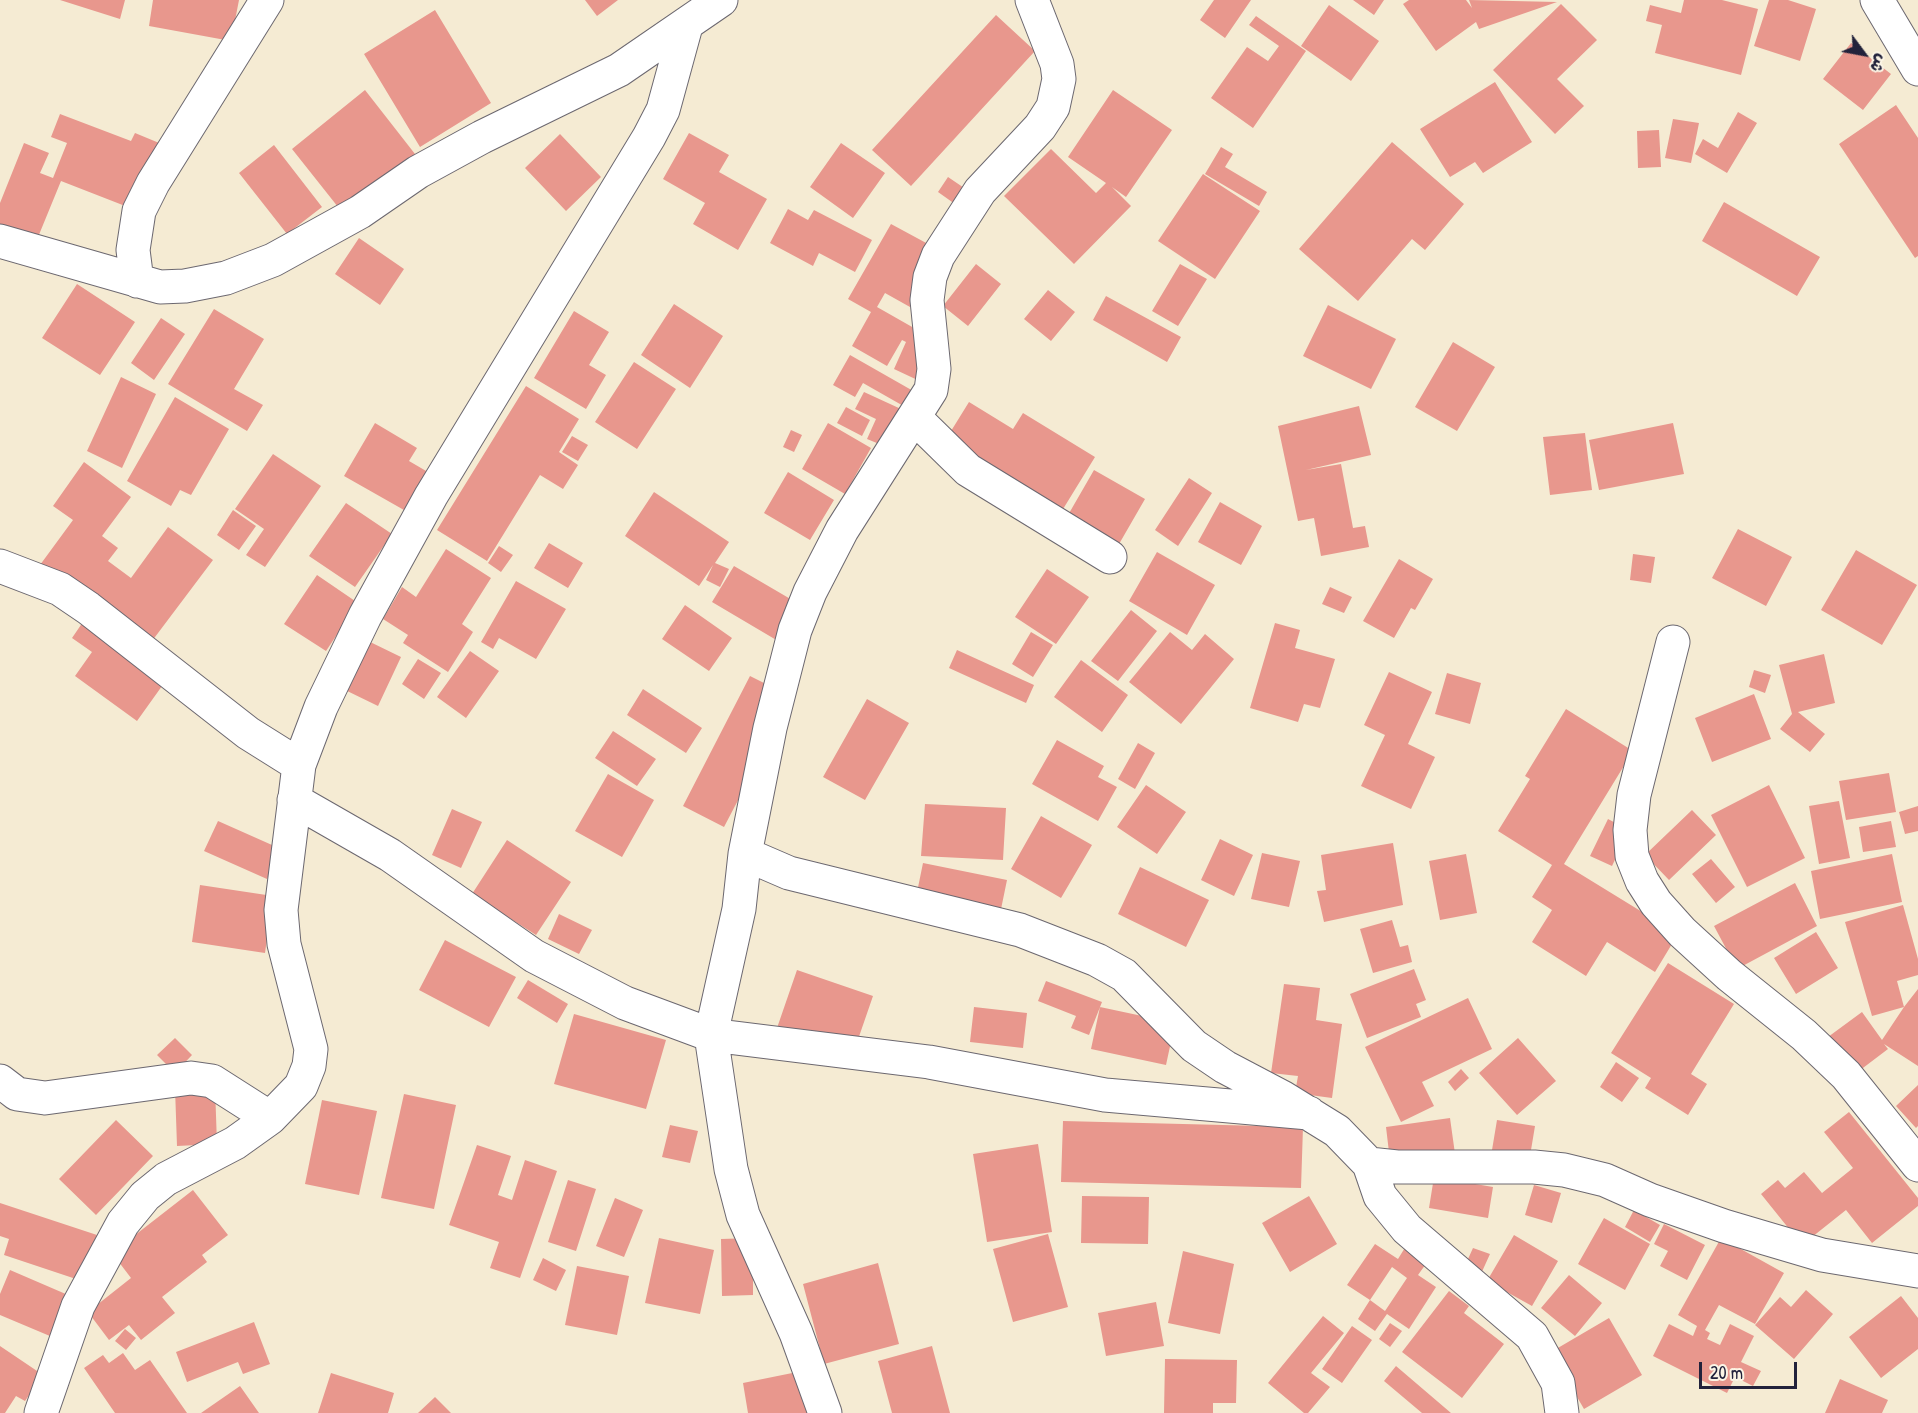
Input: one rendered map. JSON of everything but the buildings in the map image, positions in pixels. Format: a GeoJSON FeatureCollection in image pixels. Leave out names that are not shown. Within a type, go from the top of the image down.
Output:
{"type":"FeatureCollection","features":[{"type":"Feature","properties":{"kind":"street"},"geometry":{"type":"LineString","coordinates":[[137,281],[133,250],[139,211],[153,183],[267,0]]}},
{"type":"Feature","properties":{"kind":"street"},"geometry":{"type":"LineString","coordinates":[[0,240],[160,287],[185,286],[226,278],[273,260],[360,212],[418,172],[482,137],[619,70],[722,0]]}},
{"type":"Feature","properties":{"kind":"street"},"geometry":{"type":"LineString","coordinates":[[825,1413],[796,1333],[743,1215],[731,1169],[711,1035],[739,909],[745,854],[770,728],[795,630],[810,592],[842,530],[916,419],[934,380],[927,300],[930,277],[939,256],[980,190],[1040,127],[1053,107],[1058,91],[1058,64],[1032,0]]}},
{"type":"Feature","properties":{"kind":"street"},"geometry":{"type":"LineString","coordinates":[[1877,0],[1916,57]]}},
{"type":"Feature","properties":{"kind":"street"},"geometry":{"type":"LineString","coordinates":[[41,1413],[78,1306],[123,1223],[145,1196],[166,1179],[226,1149],[270,1118],[301,1086],[309,1066],[311,1049],[284,944],[281,910],[299,765],[321,707],[360,626],[431,496],[649,137],[663,110],[686,26]]}},
{"type":"Feature","properties":{"kind":"street"},"geometry":{"type":"LineString","coordinates":[[916,419],[968,470],[1110,557]]}},
{"type":"Feature","properties":{"kind":"street"},"geometry":{"type":"LineString","coordinates":[[0,566],[60,590],[88,608],[248,733],[299,765]]}},
{"type":"Feature","properties":{"kind":"street"},"geometry":{"type":"LineString","coordinates":[[1673,642],[1634,795],[1630,830],[1632,856],[1642,880],[1656,903],[1682,932],[1729,975],[1804,1035],[1846,1075],[1918,1165]]}},
{"type":"Feature","properties":{"kind":"street"},"geometry":{"type":"LineString","coordinates":[[294,800],[390,855],[534,957],[625,1003],[711,1035],[929,1062],[1106,1095],[1309,1113]]}},
{"type":"Feature","properties":{"kind":"street"},"geometry":{"type":"LineString","coordinates":[[745,854],[789,873],[1020,930],[1097,960],[1124,975],[1194,1046],[1225,1067],[1337,1131],[1369,1164],[1380,1196],[1407,1229],[1532,1336],[1557,1383],[1562,1413]]}},
{"type":"Feature","properties":{"kind":"street"},"geometry":{"type":"LineString","coordinates":[[0,1081],[17,1094],[45,1098],[192,1078],[212,1081],[236,1093],[270,1118]]}},
{"type":"Feature","properties":{"kind":"street"},"geometry":{"type":"LineString","coordinates":[[1369,1164],[1397,1167],[1534,1167],[1564,1170],[1605,1180],[1650,1200],[1724,1226],[1822,1255],[1918,1271]]}}]}
